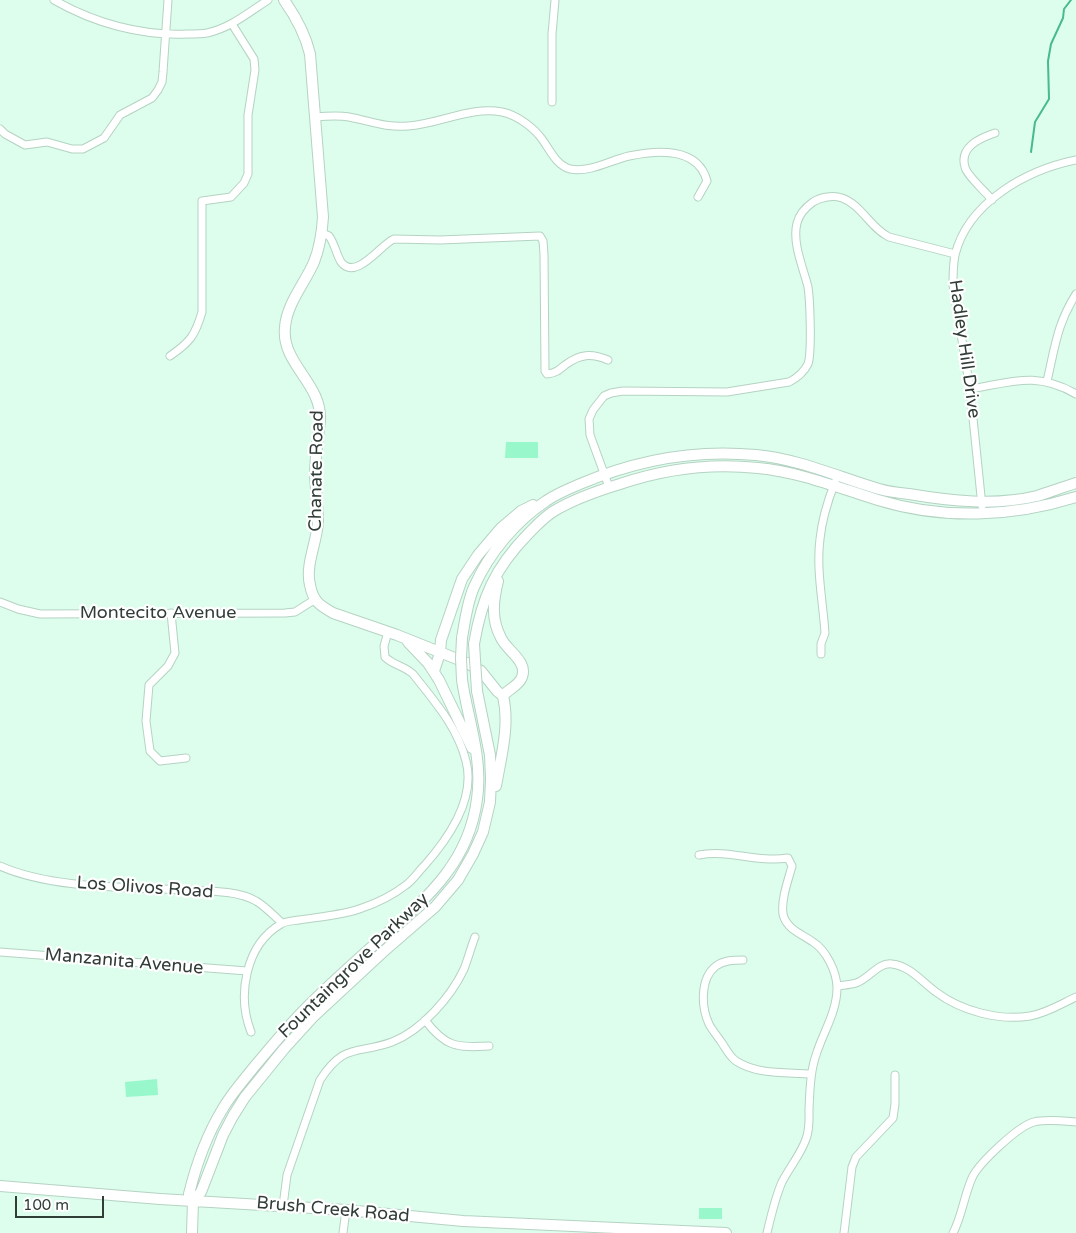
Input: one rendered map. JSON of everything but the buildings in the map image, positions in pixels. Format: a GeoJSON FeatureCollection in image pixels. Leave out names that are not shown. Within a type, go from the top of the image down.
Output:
{"type":"FeatureCollection","features":[{"type":"Feature","properties":{"kind":"main road","name":"Chanate Road"},"geometry":{"type":"LineString","coordinates":[[284,0],[294,14],[307,41],[312,70],[321,191],[322,234],[314,262],[291,304],[284,328],[284,338],[290,355],[316,394],[319,406],[315,458],[318,520],[309,578],[314,600]]}},
{"type":"Feature","properties":{"kind":"main road","name":"Fountaingrove Parkway"},"geometry":{"type":"LineString","coordinates":[[1076,483],[1036,496],[982,501],[935,498],[881,490],[838,474],[786,460],[758,455],[708,453],[666,457],[604,474],[548,499],[532,511],[498,546],[474,587],[466,613],[462,638],[462,680],[476,751],[479,778],[473,822],[463,849],[445,877],[424,901],[306,1008],[275,1041],[235,1091],[222,1110],[198,1163],[189,1194],[193,1200],[201,1192],[223,1135],[245,1098],[284,1049],[314,1016],[382,952],[435,907],[458,880],[473,854],[483,832],[490,802],[492,779],[490,755],[477,691],[474,644],[478,616],[485,596],[511,552],[552,512],[574,500],[649,475],[708,466],[776,470],[834,485],[897,506],[933,511],[982,514],[1039,508],[1076,497]]}},
{"type":"Feature","properties":{"kind":"main road"},"geometry":{"type":"LineString","coordinates":[[434,671],[440,653],[440,640],[462,579],[500,528],[528,508],[548,499]]}},
{"type":"Feature","properties":{"kind":"main road"},"geometry":{"type":"LineString","coordinates":[[503,696],[506,691],[520,681],[523,672],[523,666],[519,660],[501,639],[493,610],[499,577],[511,552]]}},
{"type":"Feature","properties":{"kind":"main road"},"geometry":{"type":"LineString","coordinates":[[314,600],[333,613],[388,632],[481,671],[503,696],[506,709],[506,724],[494,800],[486,820]]}},
{"type":"Feature","properties":{"kind":"main road"},"geometry":{"type":"LineString","coordinates":[[403,638],[428,663],[439,680],[474,752],[479,778]]}},
{"type":"Feature","properties":{"kind":"main road","name":"Brush Creek Road"},"geometry":{"type":"LineString","coordinates":[[0,1186],[151,1199],[346,1210],[463,1222],[726,1233]]}},
{"type":"Feature","properties":{"kind":"main road"},"geometry":{"type":"LineString","coordinates":[[192,1233],[193,1200]]}},
{"type":"Feature","properties":{"kind":"street"},"geometry":{"type":"LineString","coordinates":[[55,0],[85,16],[134,30],[166,35],[206,33],[232,24],[268,0]]}},
{"type":"Feature","properties":{"kind":"street"},"geometry":{"type":"LineString","coordinates":[[0,129],[5,134],[25,145],[47,142],[72,149],[83,149],[96,144],[104,138],[120,115],[152,98],[162,82],[168,0]]}},
{"type":"Feature","properties":{"kind":"street"},"geometry":{"type":"LineString","coordinates":[[552,102],[552,34],[555,0]]}},
{"type":"Feature","properties":{"kind":"street"},"geometry":{"type":"LineString","coordinates":[[170,356],[188,343],[198,327],[202,312],[202,201],[231,197],[244,183],[248,174],[248,115],[255,70],[254,59],[232,24]]}},
{"type":"Feature","properties":{"kind":"street"},"geometry":{"type":"LineString","coordinates":[[315,117],[340,116],[378,125],[408,126],[426,124],[476,111],[502,112],[531,127],[555,158],[570,169],[586,168],[629,156],[671,152],[682,155],[699,164],[704,172],[706,181],[698,197]]}},
{"type":"Feature","properties":{"kind":"street"},"geometry":{"type":"LineString","coordinates":[[992,200],[965,168],[964,160],[970,145],[979,138],[995,133]]}},
{"type":"Feature","properties":{"kind":"street","name":"Hadley Hill Drive"},"geometry":{"type":"LineString","coordinates":[[982,514],[970,389],[953,285],[953,269],[956,254],[965,231],[975,217],[992,200],[1027,176],[1076,160]]}},
{"type":"Feature","properties":{"kind":"street"},"geometry":{"type":"LineString","coordinates":[[609,487],[590,435],[589,427],[589,419],[593,410],[604,396],[623,391],[727,392],[789,382],[797,378],[804,371],[809,357],[808,290],[796,238],[796,230],[797,222],[802,213],[818,199],[841,198],[854,204],[880,233],[956,254]]}},
{"type":"Feature","properties":{"kind":"street"},"geometry":{"type":"LineString","coordinates":[[322,234],[329,236],[342,263],[350,266],[357,266],[368,261],[388,241],[394,239],[440,240],[540,236],[544,241],[545,371],[548,374],[555,373],[575,359],[590,354],[608,360]]}},
{"type":"Feature","properties":{"kind":"street"},"geometry":{"type":"LineString","coordinates":[[1047,381],[1057,332],[1067,308],[1076,294]]}},
{"type":"Feature","properties":{"kind":"street"},"geometry":{"type":"LineString","coordinates":[[970,389],[1032,379],[1047,381],[1076,394]]}},
{"type":"Feature","properties":{"kind":"street"},"geometry":{"type":"LineString","coordinates":[[821,654],[821,644],[825,633],[820,539],[826,510],[838,474]]}},
{"type":"Feature","properties":{"kind":"street","name":"Montecito Avenue"},"geometry":{"type":"LineString","coordinates":[[0,602],[18,609],[40,614],[172,614],[285,613],[295,612],[314,600]]}},
{"type":"Feature","properties":{"kind":"street"},"geometry":{"type":"LineString","coordinates":[[172,614],[175,653],[168,666],[149,685],[146,721],[150,751],[160,761],[186,758]]}},
{"type":"Feature","properties":{"kind":"street"},"geometry":{"type":"LineString","coordinates":[[251,1032],[245,1018],[244,1005],[247,972],[252,956],[266,936],[282,923],[361,909],[407,885],[438,850],[450,833],[461,810],[468,772],[462,748],[453,727],[441,709],[412,674],[407,669],[390,662],[385,657],[384,646],[388,632]]}},
{"type":"Feature","properties":{"kind":"street"},"geometry":{"type":"LineString","coordinates":[[699,855],[713,852],[758,859],[774,860],[788,858],[792,866],[783,902],[784,916],[796,932],[815,942],[825,954],[833,969],[837,986],[832,1014],[817,1052],[812,1074],[809,1127],[806,1140],[782,1182],[775,1199],[767,1233]]}},
{"type":"Feature","properties":{"kind":"street","name":"Los Olivos Road"},"geometry":{"type":"LineString","coordinates":[[0,866],[9,870],[77,884],[208,892],[242,896],[255,900],[282,923]]}},
{"type":"Feature","properties":{"kind":"street"},"geometry":{"type":"LineString","coordinates":[[283,1206],[287,1175],[320,1080],[329,1066],[351,1050],[389,1043],[399,1039],[425,1020],[456,984],[464,970],[475,936]]}},
{"type":"Feature","properties":{"kind":"street","name":"Manzanita Avenue"},"geometry":{"type":"LineString","coordinates":[[0,952],[247,972]]}},
{"type":"Feature","properties":{"kind":"street"},"geometry":{"type":"LineString","coordinates":[[742,960],[729,961],[716,966],[709,974],[703,997],[709,1024],[733,1060],[745,1066],[760,1070],[812,1074]]}},
{"type":"Feature","properties":{"kind":"street"},"geometry":{"type":"LineString","coordinates":[[837,986],[856,983],[880,966],[890,963],[902,966],[951,1002],[986,1014],[1030,1016],[1076,997]]}},
{"type":"Feature","properties":{"kind":"street"},"geometry":{"type":"LineString","coordinates":[[425,1020],[436,1035],[454,1045],[464,1047],[489,1046]]}},
{"type":"Feature","properties":{"kind":"street"},"geometry":{"type":"LineString","coordinates":[[844,1233],[852,1167],[856,1157],[893,1118],[895,1074]]}},
{"type":"Feature","properties":{"kind":"street"},"geometry":{"type":"LineString","coordinates":[[953,1233],[961,1216],[972,1179],[981,1164],[1027,1124],[1038,1121],[1076,1122]]}},
{"type":"Feature","properties":{"kind":"street"},"geometry":{"type":"LineString","coordinates":[[343,1233],[346,1210]]}},
{"type":"Feature","properties":{"kind":"green space"},"geometry":{"type":"Polygon","coordinates":[[[506,442],[538,442],[538,458],[505,458],[506,442]]]}},
{"type":"Feature","properties":{"kind":"green space"},"geometry":{"type":"Polygon","coordinates":[[[157,1079],[158,1095],[126,1097],[125,1082],[157,1079]]]}},
{"type":"Feature","properties":{"kind":"green space"},"geometry":{"type":"Polygon","coordinates":[[[699,1208],[722,1208],[722,1219],[699,1219],[699,1208]]]}},
{"type":"Feature","properties":{"kind":"waterway"},"geometry":{"type":"LineString","coordinates":[[1031,152],[1035,122],[1049,99],[1048,61],[1051,44],[1063,18],[1064,9],[1071,0]]}}]}
